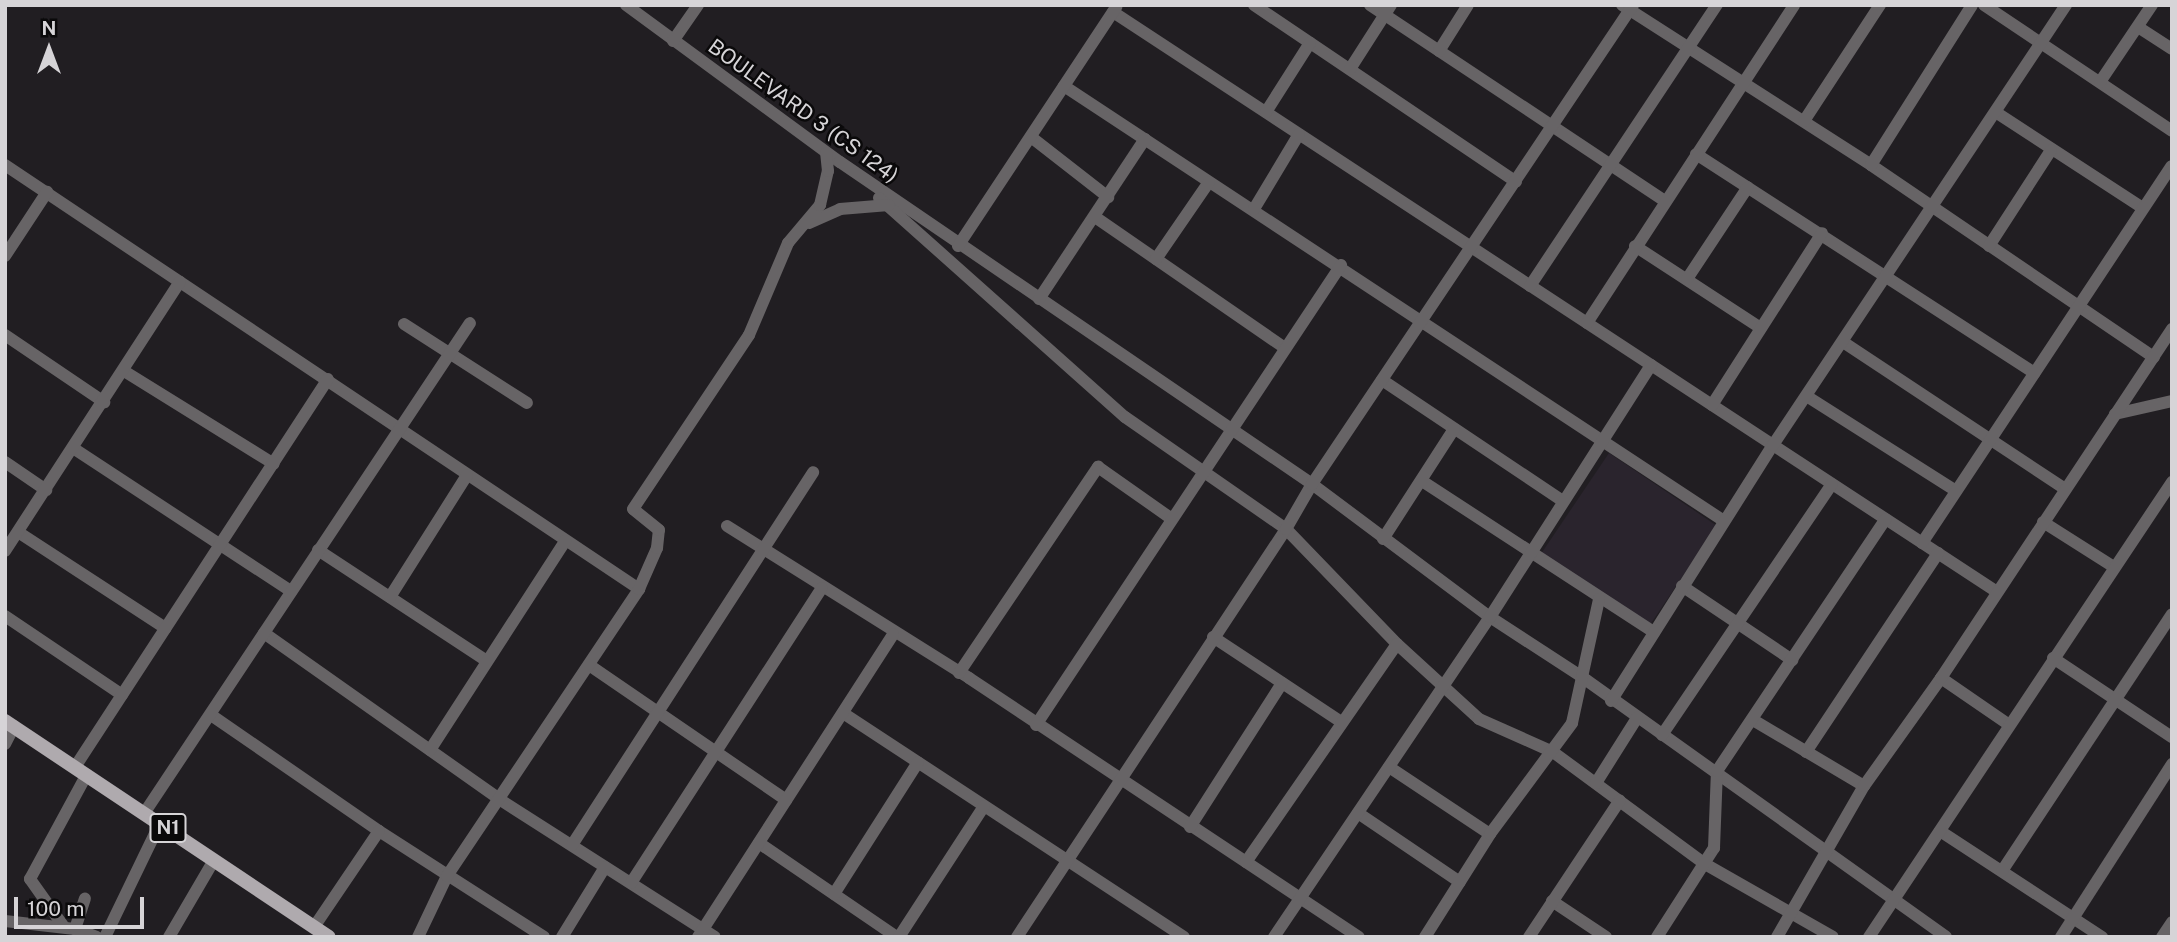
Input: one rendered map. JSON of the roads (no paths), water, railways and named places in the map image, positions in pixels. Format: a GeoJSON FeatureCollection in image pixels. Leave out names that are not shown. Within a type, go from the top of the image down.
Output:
{"type":"FeatureCollection","features":[{"type":"Feature","properties":{"kind":"main road","name":"N1"},"geometry":{"type":"LineString","coordinates":[[9,724],[330,937]]}},
{"type":"Feature","properties":{"kind":"street","name":"BOULEVARD 3 (CS 124)"},"geometry":{"type":"LineString","coordinates":[[626,5],[826,153],[1230,432],[1312,484],[1490,617],[1717,771],[1826,853],[1946,937]]}},
{"type":"Feature","properties":{"kind":"street"},"geometry":{"type":"LineString","coordinates":[[673,41],[698,5]]}},
{"type":"Feature","properties":{"kind":"street"},"geometry":{"type":"LineString","coordinates":[[1254,5],[1516,182]]}},
{"type":"Feature","properties":{"kind":"street"},"geometry":{"type":"LineString","coordinates":[[1370,5],[1388,10],[1439,51],[1665,201]]}},
{"type":"Feature","properties":{"kind":"street"},"geometry":{"type":"LineString","coordinates":[[1439,51],[1468,5]]}},
{"type":"Feature","properties":{"kind":"street"},"geometry":{"type":"LineString","coordinates":[[1530,286],[1717,5]]}},
{"type":"Feature","properties":{"kind":"street"},"geometry":{"type":"LineString","coordinates":[[1587,323],[1794,5]]}},
{"type":"Feature","properties":{"kind":"street"},"geometry":{"type":"LineString","coordinates":[[1804,121],[1877,9],[1863,5]]}},
{"type":"Feature","properties":{"kind":"street"},"geometry":{"type":"LineString","coordinates":[[1871,165],[1972,5]]}},
{"type":"Feature","properties":{"kind":"street"},"geometry":{"type":"LineString","coordinates":[[1984,5],[2172,131]]}},
{"type":"Feature","properties":{"kind":"street"},"geometry":{"type":"LineString","coordinates":[[1611,701],[1773,445],[1808,397],[2066,5]]}},
{"type":"Feature","properties":{"kind":"street"},"geometry":{"type":"LineString","coordinates":[[2100,82],[2152,5]]}},
{"type":"Feature","properties":{"kind":"street"},"geometry":{"type":"LineString","coordinates":[[1017,937],[1286,529],[1312,484],[1553,127],[1628,7],[1688,49],[1871,165],[2154,357]]}},
{"type":"Feature","properties":{"kind":"street"},"geometry":{"type":"LineString","coordinates":[[958,246],[1115,8],[1266,113],[1997,592]]}},
{"type":"Feature","properties":{"kind":"street"},"geometry":{"type":"LineString","coordinates":[[1350,69],[1388,10]]}},
{"type":"Feature","properties":{"kind":"street"},"geometry":{"type":"LineString","coordinates":[[2138,27],[2172,49]]}},
{"type":"Feature","properties":{"kind":"street"},"geometry":{"type":"LineString","coordinates":[[1266,113],[1310,43]]}},
{"type":"Feature","properties":{"kind":"street"},"geometry":{"type":"LineString","coordinates":[[1064,86],[1341,265],[1724,521]]}},
{"type":"Feature","properties":{"kind":"street"},"geometry":{"type":"LineString","coordinates":[[1997,113],[2143,208]]}},
{"type":"Feature","properties":{"kind":"street"},"geometry":{"type":"LineString","coordinates":[[1254,209],[1299,134]]}},
{"type":"Feature","properties":{"kind":"street"},"geometry":{"type":"LineString","coordinates":[[1031,137],[1108,197]]}},
{"type":"Feature","properties":{"kind":"street"},"geometry":{"type":"LineString","coordinates":[[1039,299],[1145,139]]}},
{"type":"Feature","properties":{"kind":"street"},"geometry":{"type":"LineString","coordinates":[[1989,246],[2051,150]]}},
{"type":"Feature","properties":{"kind":"street"},"geometry":{"type":"LineString","coordinates":[[418,937],[447,876],[639,589],[657,548],[659,530],[634,509],[749,335],[788,243],[802,227],[826,188],[826,153]]}},
{"type":"Feature","properties":{"kind":"street"},"geometry":{"type":"LineString","coordinates":[[1696,153],[2034,373]]}},
{"type":"Feature","properties":{"kind":"street"},"geometry":{"type":"LineString","coordinates":[[840,162],[1125,416],[1286,529],[1397,644],[1479,719],[1553,752],[1705,864],[1833,937]]}},
{"type":"Feature","properties":{"kind":"street"},"geometry":{"type":"LineString","coordinates":[[5,165],[639,589]]}},
{"type":"Feature","properties":{"kind":"street"},"geometry":{"type":"LineString","coordinates":[[1922,543],[2172,166]]}},
{"type":"Feature","properties":{"kind":"street"},"geometry":{"type":"LineString","coordinates":[[1156,259],[1209,182]]}},
{"type":"Feature","properties":{"kind":"street"},"geometry":{"type":"LineString","coordinates":[[1687,279],[1748,187]]}},
{"type":"Feature","properties":{"kind":"street"},"geometry":{"type":"LineString","coordinates":[[5,256],[47,192]]}},
{"type":"Feature","properties":{"kind":"street"},"geometry":{"type":"LineString","coordinates":[[802,227],[841,209],[901,205]]}},
{"type":"Feature","properties":{"kind":"street"},"geometry":{"type":"LineString","coordinates":[[1095,217],[1285,348]]}},
{"type":"Feature","properties":{"kind":"street"},"geometry":{"type":"LineString","coordinates":[[1712,405],[1822,233]]}},
{"type":"Feature","properties":{"kind":"street"},"geometry":{"type":"LineString","coordinates":[[1635,246],[1761,328]]}},
{"type":"Feature","properties":{"kind":"street"},"geometry":{"type":"LineString","coordinates":[[1036,725],[1341,265]]}},
{"type":"Feature","properties":{"kind":"street"},"geometry":{"type":"LineString","coordinates":[[5,551],[180,282]]}},
{"type":"Feature","properties":{"kind":"street"},"geometry":{"type":"LineString","coordinates":[[145,812],[470,323]]}},
{"type":"Feature","properties":{"kind":"street"},"geometry":{"type":"LineString","coordinates":[[404,324],[527,403]]}},
{"type":"Feature","properties":{"kind":"street"},"geometry":{"type":"LineString","coordinates":[[1777,937],[1864,786],[1941,678],[2172,329]]}},
{"type":"Feature","properties":{"kind":"street"},"geometry":{"type":"LineString","coordinates":[[5,335],[104,402]]}},
{"type":"Feature","properties":{"kind":"street"},"geometry":{"type":"LineString","coordinates":[[1843,342],[2065,489]]}},
{"type":"Feature","properties":{"kind":"street"},"geometry":{"type":"LineString","coordinates":[[1274,937],[1490,617],[1651,365]]}},
{"type":"Feature","properties":{"kind":"street"},"geometry":{"type":"LineString","coordinates":[[124,371],[274,464]]}},
{"type":"Feature","properties":{"kind":"street"},"geometry":{"type":"LineString","coordinates":[[69,928],[30,879],[81,770],[122,695],[328,379]]}},
{"type":"Feature","properties":{"kind":"street"},"geometry":{"type":"LineString","coordinates":[[1382,380],[1563,501]]}},
{"type":"Feature","properties":{"kind":"street"},"geometry":{"type":"LineString","coordinates":[[1808,397],[1956,491]]}},
{"type":"Feature","properties":{"kind":"street"},"geometry":{"type":"LineString","coordinates":[[2115,414],[2172,401]]}},
{"type":"Feature","properties":{"kind":"street"},"geometry":{"type":"LineString","coordinates":[[1383,539],[1454,429]]}},
{"type":"Feature","properties":{"kind":"street"},"geometry":{"type":"LineString","coordinates":[[73,448],[291,591]]}},
{"type":"Feature","properties":{"kind":"street"},"geometry":{"type":"LineString","coordinates":[[5,462],[46,490]]}},
{"type":"Feature","properties":{"kind":"street"},"geometry":{"type":"LineString","coordinates":[[959,673],[1098,467],[1172,519]]}},
{"type":"Feature","properties":{"kind":"street"},"geometry":{"type":"LineString","coordinates":[[572,845],[813,472]]}},
{"type":"Feature","properties":{"kind":"street"},"geometry":{"type":"LineString","coordinates":[[390,597],[467,475]]}},
{"type":"Feature","properties":{"kind":"street"},"geometry":{"type":"LineString","coordinates":[[1422,481],[1599,599],[1654,632]]}},
{"type":"Feature","properties":{"kind":"street"},"geometry":{"type":"LineString","coordinates":[[1869,937],[2008,724],[2172,482]]}},
{"type":"Feature","properties":{"kind":"street"},"geometry":{"type":"LineString","coordinates":[[1662,736],[1832,484]]}},
{"type":"Feature","properties":{"kind":"street"},"geometry":{"type":"LineString","coordinates":[[1657,937],[1705,864],[1716,837],[1717,771],[1886,519]]}},
{"type":"Feature","properties":{"kind":"street"},"geometry":{"type":"LineString","coordinates":[[2043,522],[2114,566]]}},
{"type":"Feature","properties":{"kind":"street"},"geometry":{"type":"LineString","coordinates":[[727,526],[893,634],[959,673],[1359,937]]}},
{"type":"Feature","properties":{"kind":"street"},"geometry":{"type":"LineString","coordinates":[[18,532],[165,628]]}},
{"type":"Feature","properties":{"kind":"street"},"geometry":{"type":"LineString","coordinates":[[430,750],[565,541]]}},
{"type":"Feature","properties":{"kind":"street"},"geometry":{"type":"LineString","coordinates":[[318,550],[487,661]]}},
{"type":"Feature","properties":{"kind":"street"},"geometry":{"type":"LineString","coordinates":[[1806,752],[1938,553]]}},
{"type":"Feature","properties":{"kind":"street"},"geometry":{"type":"LineString","coordinates":[[1682,586],[1736,625],[1792,660]]}},
{"type":"Feature","properties":{"kind":"street"},"geometry":{"type":"LineString","coordinates":[[631,883],[822,588]]}},
{"type":"Feature","properties":{"kind":"street"},"geometry":{"type":"LineString","coordinates":[[1425,937],[1490,834],[1572,723],[1599,599]]}},
{"type":"Feature","properties":{"kind":"street"},"geometry":{"type":"LineString","coordinates":[[2002,871],[2172,614]]}},
{"type":"Feature","properties":{"kind":"street"},"geometry":{"type":"LineString","coordinates":[[5,616],[122,695]]}},
{"type":"Feature","properties":{"kind":"street"},"geometry":{"type":"LineString","coordinates":[[264,634],[499,799],[631,883],[701,933],[715,937]]}},
{"type":"Feature","properties":{"kind":"street"},"geometry":{"type":"LineString","coordinates":[[701,933],[893,634]]}},
{"type":"Feature","properties":{"kind":"street"},"geometry":{"type":"LineString","coordinates":[[1213,637],[1340,721]]}},
{"type":"Feature","properties":{"kind":"street"},"geometry":{"type":"LineString","coordinates":[[1246,862],[1340,721],[1397,644]]}},
{"type":"Feature","properties":{"kind":"street"},"geometry":{"type":"LineString","coordinates":[[2053,658],[2172,737]]}},
{"type":"Feature","properties":{"kind":"street"},"geometry":{"type":"LineString","coordinates":[[589,665],[786,800]]}},
{"type":"Feature","properties":{"kind":"street"},"geometry":{"type":"LineString","coordinates":[[1941,678],[2008,724]]}},
{"type":"Feature","properties":{"kind":"street"},"geometry":{"type":"LineString","coordinates":[[1190,827],[1282,683]]}},
{"type":"Feature","properties":{"kind":"street"},"geometry":{"type":"LineString","coordinates":[[843,713],[1184,937]]}},
{"type":"Feature","properties":{"kind":"street"},"geometry":{"type":"LineString","coordinates":[[211,715],[379,831],[544,937]]}},
{"type":"Feature","properties":{"kind":"street"},"geometry":{"type":"LineString","coordinates":[[1596,783],[1637,718]]}},
{"type":"Feature","properties":{"kind":"street"},"geometry":{"type":"LineString","coordinates":[[1753,720],[1864,786]]}},
{"type":"Feature","properties":{"kind":"street"},"geometry":{"type":"LineString","coordinates":[[5,744],[9,724]]}},
{"type":"Feature","properties":{"kind":"street"},"geometry":{"type":"LineString","coordinates":[[834,894],[918,762]]}},
{"type":"Feature","properties":{"kind":"street"},"geometry":{"type":"LineString","coordinates":[[2061,937],[2172,764]]}},
{"type":"Feature","properties":{"kind":"street"},"geometry":{"type":"LineString","coordinates":[[1389,767],[1490,834]]}},
{"type":"Feature","properties":{"kind":"street"},"geometry":{"type":"LineString","coordinates":[[1529,937],[1620,800]]}},
{"type":"Feature","properties":{"kind":"street"},"geometry":{"type":"LineString","coordinates":[[759,843],[898,937],[984,806]]}},
{"type":"Feature","properties":{"kind":"street"},"geometry":{"type":"LineString","coordinates":[[1358,813],[1460,882]]}},
{"type":"Feature","properties":{"kind":"street"},"geometry":{"type":"LineString","coordinates":[[105,937],[160,823]]}},
{"type":"Feature","properties":{"kind":"street"},"geometry":{"type":"LineString","coordinates":[[314,927],[379,831]]}},
{"type":"Feature","properties":{"kind":"street"},"geometry":{"type":"LineString","coordinates":[[1940,831],[2102,937]]}},
{"type":"Feature","properties":{"kind":"street"},"geometry":{"type":"LineString","coordinates":[[169,937],[214,860]]}},
{"type":"Feature","properties":{"kind":"street"},"geometry":{"type":"LineString","coordinates":[[562,937],[605,867]]}},
{"type":"Feature","properties":{"kind":"street"},"geometry":{"type":"LineString","coordinates":[[69,928],[85,899]]}},
{"type":"Feature","properties":{"kind":"street"},"geometry":{"type":"LineString","coordinates":[[1552,901],[1605,937]]}},
{"type":"Feature","properties":{"kind":"street"},"geometry":{"type":"LineString","coordinates":[[5,921],[69,928],[97,937]]}},
{"type":"Feature","properties":{"kind":"street"},"geometry":{"type":"LineString","coordinates":[[2162,937],[2172,922]]}}]}
